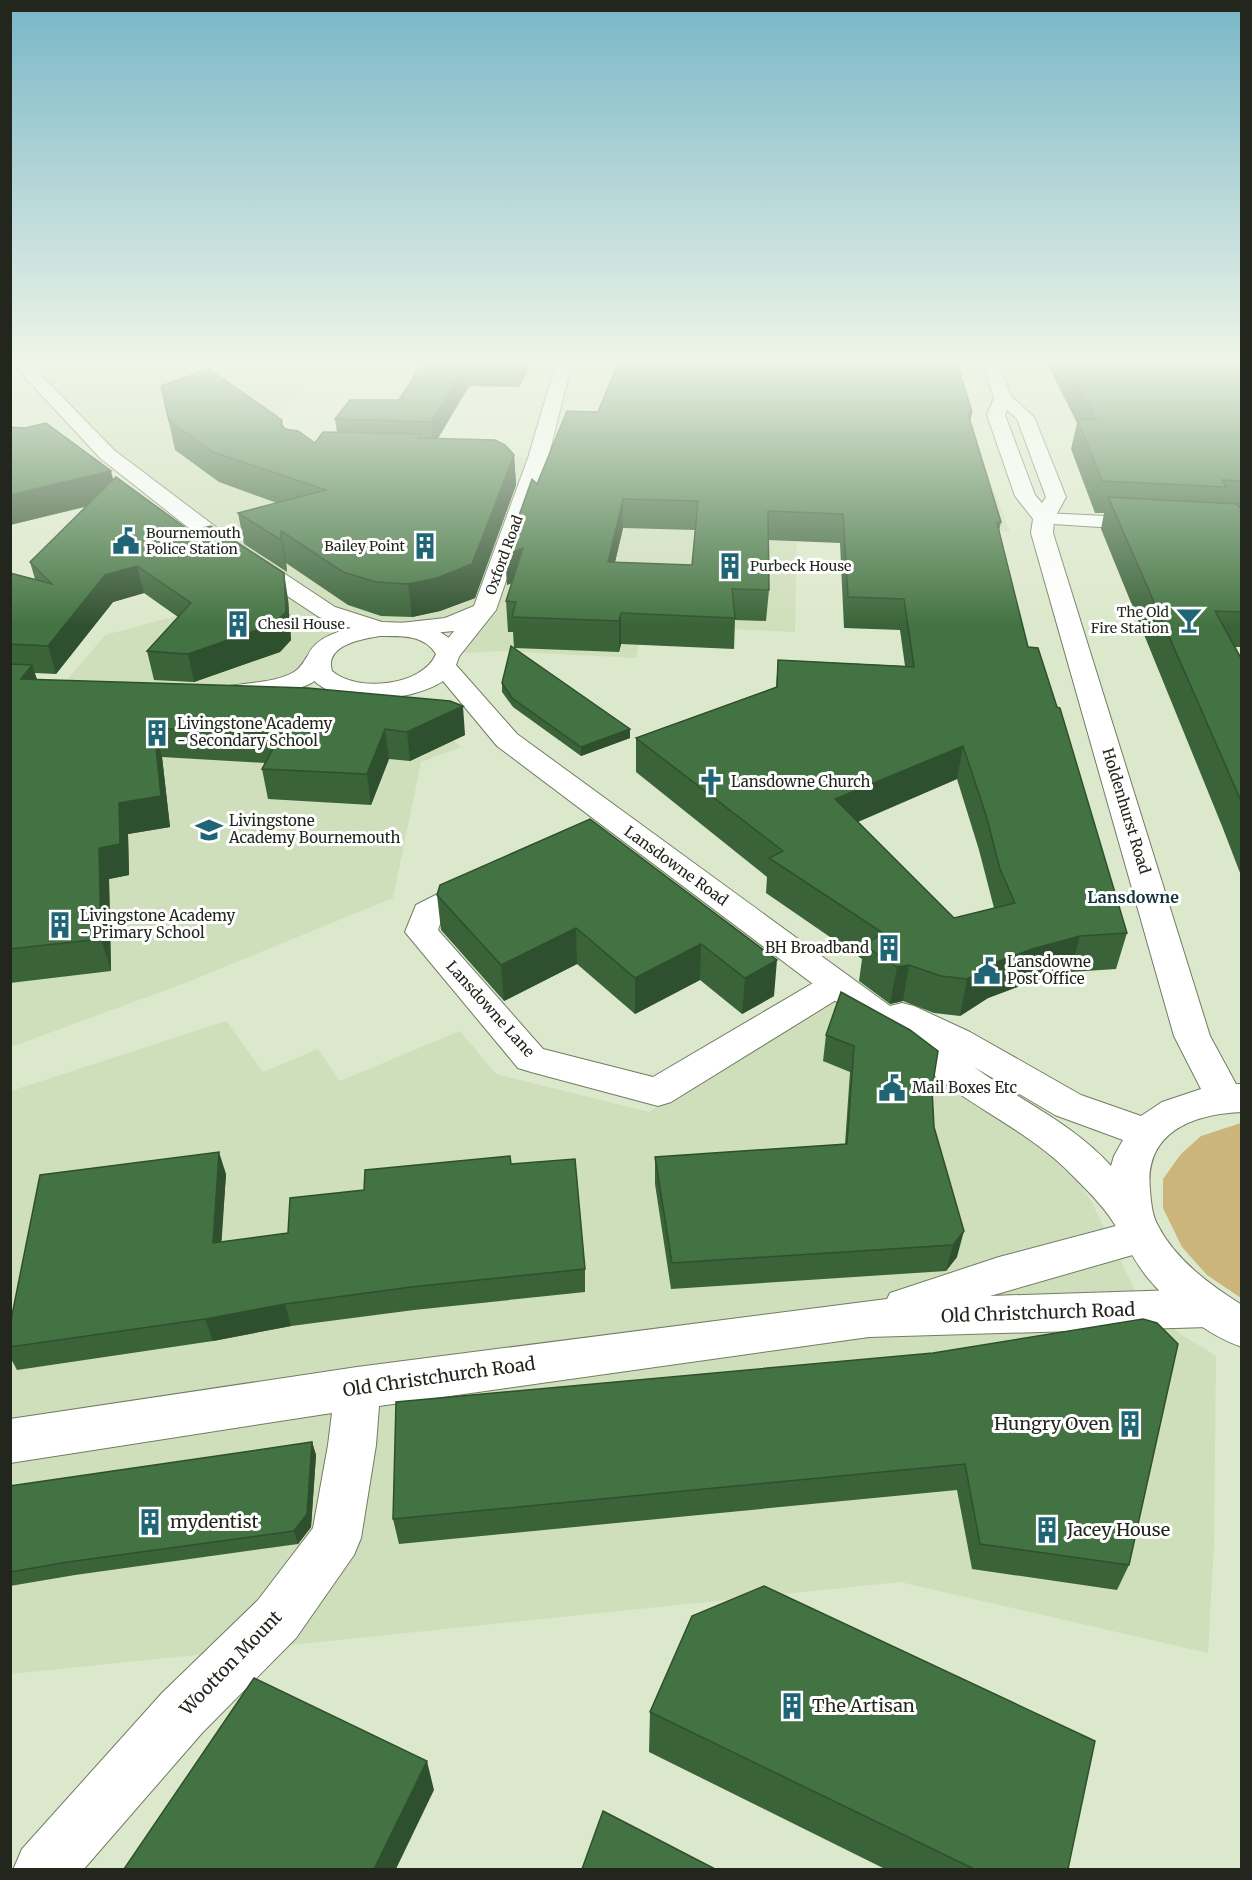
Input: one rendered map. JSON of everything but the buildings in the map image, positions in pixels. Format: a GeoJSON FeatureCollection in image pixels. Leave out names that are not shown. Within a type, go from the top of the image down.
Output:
{"type":"FeatureCollection","features":[{"type":"Feature","properties":{"kind":"main road"},"geometry":{"type":"LineString","coordinates":[[105,451],[221,542],[327,612],[390,629]]}},
{"type":"Feature","properties":{"kind":"main road","name":"Oxford Road"},"geometry":{"type":"LineString","coordinates":[[325,650],[304,677],[274,686],[216,693],[272,700],[300,700],[420,683],[435,676],[484,610],[540,451]]}},
{"type":"Feature","properties":{"kind":"main road","name":"Holdenhurst Road"},"geometry":{"type":"LineString","coordinates":[[1009,451],[1025,496],[1044,519]]}},
{"type":"Feature","properties":{"kind":"main road","name":"Holdenhurst Road"},"geometry":{"type":"LineString","coordinates":[[1038,451],[1056,497],[1044,519],[1041,527],[1042,533],[1192,1036],[1233,1098]]}},
{"type":"Feature","properties":{"kind":"main road"},"geometry":{"type":"LineString","coordinates":[[516,457],[538,458]]}},
{"type":"Feature","properties":{"kind":"main road"},"geometry":{"type":"LineString","coordinates":[[1044,519],[1164,525]]}},
{"type":"Feature","properties":{"kind":"main road","name":"Oxford Road"},"geometry":{"type":"LineString","coordinates":[[390,629],[449,625],[484,610]]}},
{"type":"Feature","properties":{"kind":"main road"},"geometry":{"type":"LineString","coordinates":[[327,612],[325,650],[318,665],[321,674],[330,682],[373,691],[424,708]]}},
{"type":"Feature","properties":{"kind":"main road"},"geometry":{"type":"LineString","coordinates":[[325,650],[361,632],[390,629]]}},
{"type":"Feature","properties":{"kind":"main road","name":"Lansdowne Road"},"geometry":{"type":"LineString","coordinates":[[390,629],[434,637],[444,645],[446,661],[507,740],[968,1082],[1044,1132],[1087,1165],[1138,1227],[1168,1273],[1225,1318]]}},
{"type":"Feature","properties":{"kind":"main road","name":"Lansdowne Road"},"geometry":{"type":"LineString","coordinates":[[455,720],[507,740]]}},
{"type":"Feature","properties":{"kind":"main road"},"geometry":{"type":"LineString","coordinates":[[580,834],[611,818]]}},
{"type":"Feature","properties":{"kind":"main road","name":"Lansdowne Lane"},"geometry":{"type":"LineString","coordinates":[[509,870],[427,912],[421,932],[531,1059],[658,1092],[841,986]]}},
{"type":"Feature","properties":{"kind":"main road","name":"Lansdowne Road"},"geometry":{"type":"LineString","coordinates":[[841,986],[957,1041],[1068,1105],[1146,1133]]}},
{"type":"Feature","properties":{"kind":"main road"},"geometry":{"type":"LineString","coordinates":[[1138,1227],[1127,1186],[1132,1157],[1146,1133],[1167,1115],[1193,1104],[1233,1098]]}},
{"type":"Feature","properties":{"kind":"main road","name":"Old Christchurch Road"},"geometry":{"type":"LineString","coordinates":[[869,1318],[1138,1227]]}},
{"type":"Feature","properties":{"kind":"main road","name":"Old Christchurch Road"},"geometry":{"type":"LineString","coordinates":[[10,1441],[357,1388],[869,1318],[1225,1318]]}},
{"type":"Feature","properties":{"kind":"main road","name":"Wootton Mount"},"geometry":{"type":"LineString","coordinates":[[43,1869],[182,1713],[277,1619],[336,1538],[352,1445],[357,1388]]}},
{"type":"Feature","properties":{"kind":"shaded area"},"geometry":{"type":"Polygon","coordinates":[[[104,451],[295,451],[538,458],[525,495],[774,451],[980,451],[1010,532],[797,523],[795,632],[643,625],[636,658],[500,651],[448,654],[483,611],[400,629],[327,612],[330,645],[320,655],[274,686],[62,686],[105,635],[176,616],[246,592],[284,584],[104,451]]]}},
{"type":"Feature","properties":{"kind":"shaded area","name":"Livingstone Academy Bournemouth"},"geometry":{"type":"Polygon","coordinates":[[[11,691],[428,718],[461,747],[421,762],[393,898],[185,983],[11,1047],[11,691]]]}},
{"type":"Feature","properties":{"kind":"shaded area"},"geometry":{"type":"Polygon","coordinates":[[[830,995],[1068,1165],[1092,1203],[1138,1296],[1176,1331],[1216,1356],[1214,1543],[1208,1653],[900,1582],[11,1674],[11,1091],[226,1021],[263,1072],[318,1049],[340,1081],[460,1031],[496,1074],[649,1112],[830,995]]]}},
{"type":"Feature","properties":{"kind":"shaded area"},"geometry":{"type":"Polygon","coordinates":[[[1242,1123],[1241,1298],[1207,1275],[1182,1247],[1163,1208],[1163,1179],[1181,1154],[1201,1136],[1242,1123]]]}},
{"type":"Feature","properties":{"kind":"place","name":"Bournemouth Police Station"},"geometry":{"type":"Point","coordinates":[126,541]}},
{"type":"Feature","properties":{"kind":"place","name":"Bailey Point"},"geometry":{"type":"Point","coordinates":[425,546]}},
{"type":"Feature","properties":{"kind":"place","name":"Purbeck House"},"geometry":{"type":"Point","coordinates":[730,566]}},
{"type":"Feature","properties":{"kind":"place","name":"The Old Fire Station"},"geometry":{"type":"Point","coordinates":[1189,620]}},
{"type":"Feature","properties":{"kind":"place","name":"Chesil House"},"geometry":{"type":"Point","coordinates":[238,624]}},
{"type":"Feature","properties":{"kind":"place","name":"Livingstone Academy - Secondary School"},"geometry":{"type":"Point","coordinates":[157,733]}},
{"type":"Feature","properties":{"kind":"place","name":"Lansdowne Church"},"geometry":{"type":"Point","coordinates":[711,782]}},
{"type":"Feature","properties":{"kind":"place","name":"Livingstone Academy Bournemouth"},"geometry":{"type":"Point","coordinates":[209,830]}},
{"type":"Feature","properties":{"kind":"place","name":"Livingstone Academy - Primary School"},"geometry":{"type":"Point","coordinates":[60,925]}},
{"type":"Feature","properties":{"kind":"place","name":"BH Broadband"},"geometry":{"type":"Point","coordinates":[889,948]}},
{"type":"Feature","properties":{"kind":"place","name":"Lansdowne Post Office"},"geometry":{"type":"Point","coordinates":[987,971]}},
{"type":"Feature","properties":{"kind":"place","name":"Mail Boxes Etc"},"geometry":{"type":"Point","coordinates":[892,1088]}},
{"type":"Feature","properties":{"kind":"place","name":"Hungry Oven"},"geometry":{"type":"Point","coordinates":[1130,1424]}},
{"type":"Feature","properties":{"kind":"place","name":"mydentist"},"geometry":{"type":"Point","coordinates":[150,1522]}},
{"type":"Feature","properties":{"kind":"place","name":"Jacey House"},"geometry":{"type":"Point","coordinates":[1047,1530]}},
{"type":"Feature","properties":{"kind":"place","name":"The Artisan"},"geometry":{"type":"Point","coordinates":[792,1706]}},
{"type":"Feature","properties":{"kind":"district","name":"Lansdowne"},"geometry":{"type":"Point","coordinates":[1133,897]}}]}
